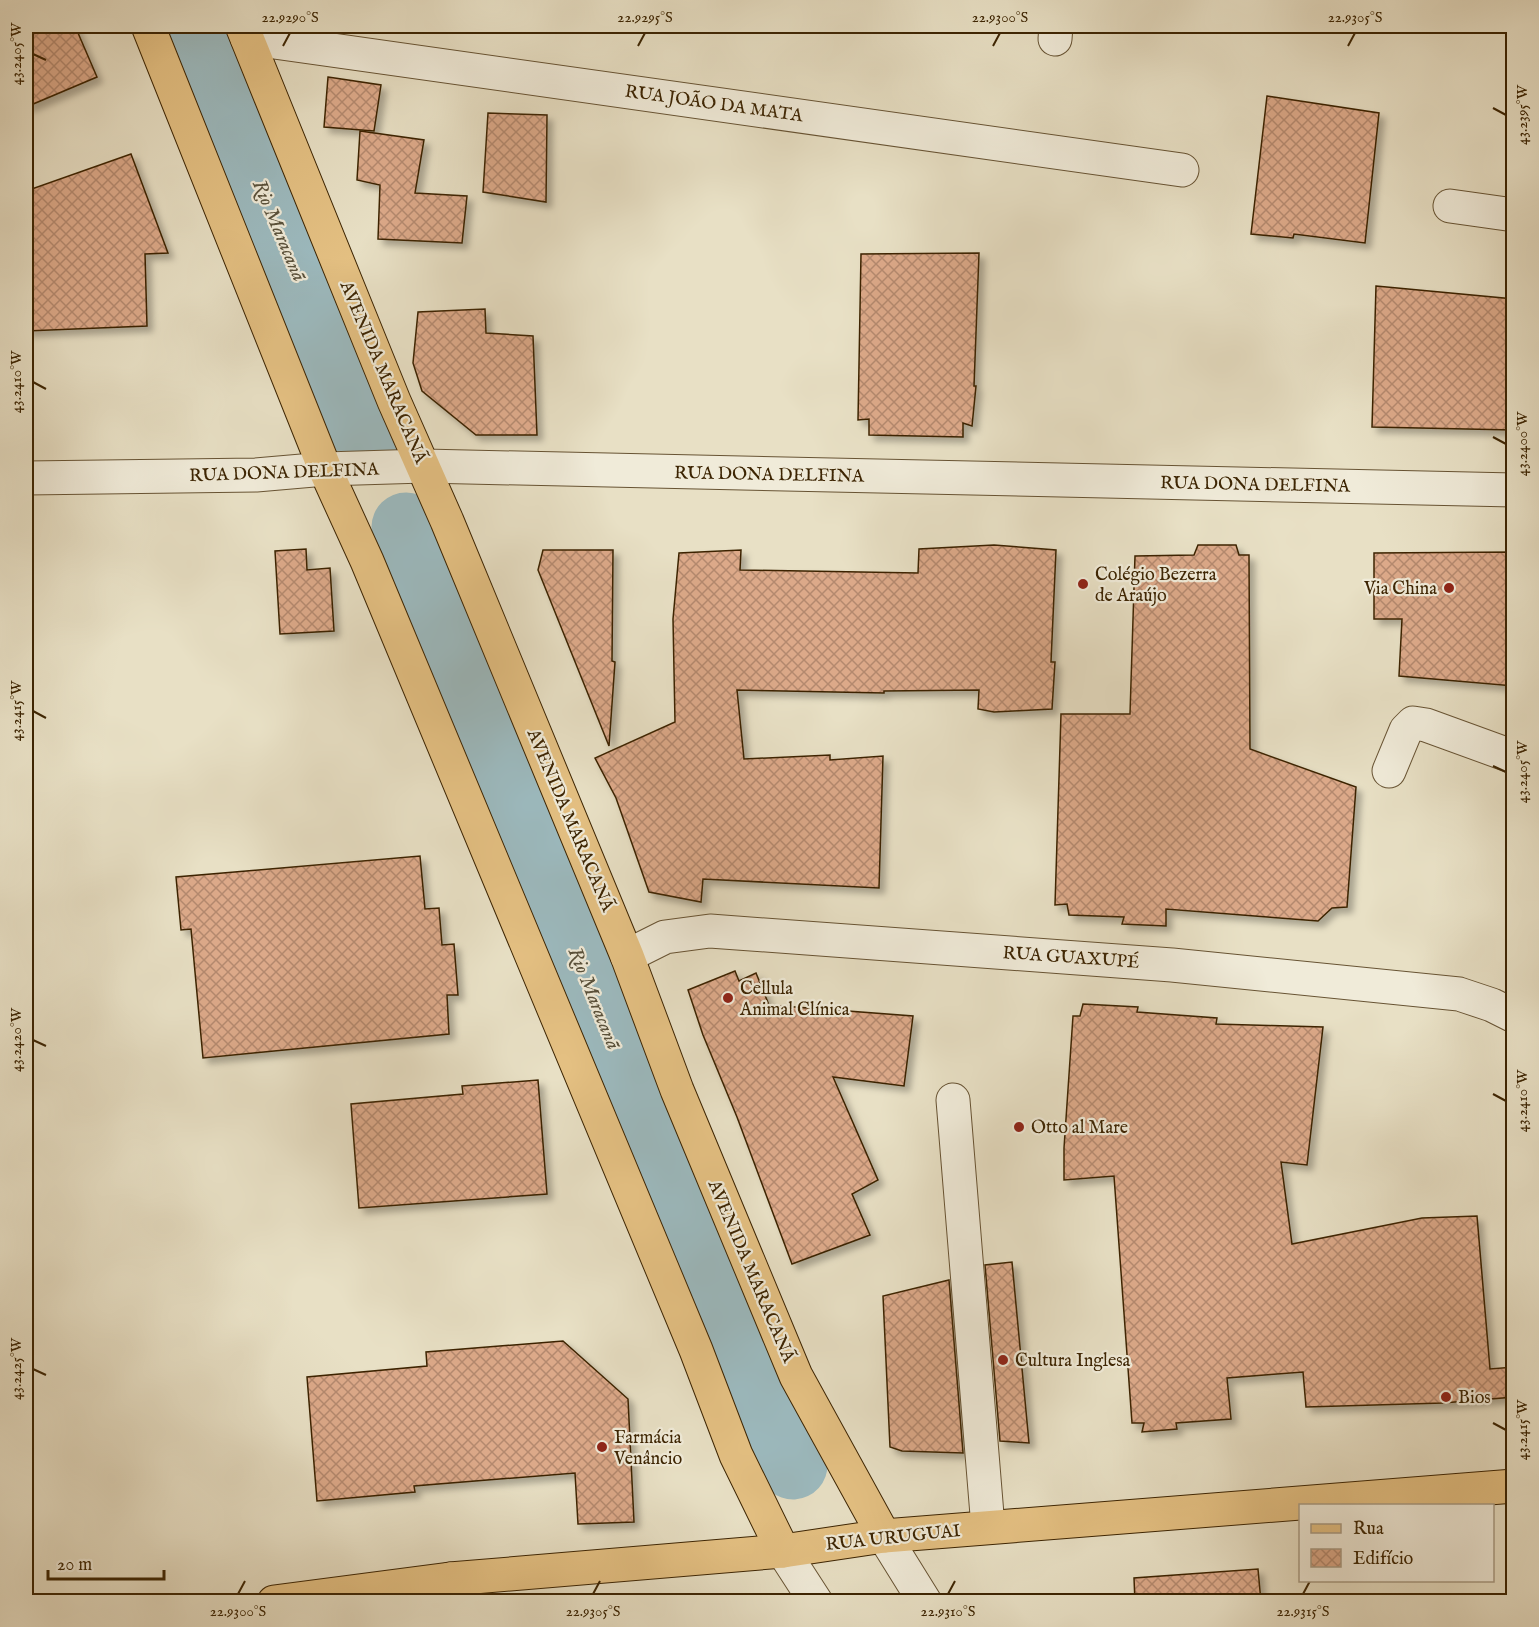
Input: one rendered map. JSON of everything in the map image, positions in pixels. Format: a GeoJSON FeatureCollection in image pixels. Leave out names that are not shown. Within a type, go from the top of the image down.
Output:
{"type":"FeatureCollection","features":[{"type":"Feature","properties":{"kind":"main road"},"geometry":{"type":"LineString","coordinates":[[148,26],[339,468],[386,605],[696,1350],[736,1455],[783,1551]]}},
{"type":"Feature","properties":{"kind":"main road","name":"AVENIDA MARACANÃ"},"geometry":{"type":"LineString","coordinates":[[244,32],[394,401],[416,467],[627,956],[676,1090],[796,1376],[884,1536]]}},
{"type":"Feature","properties":{"kind":"main road","name":"RUA URUGUAI"},"geometry":{"type":"LineString","coordinates":[[274,1602],[453,1590],[783,1551],[884,1536],[1514,1486]]}},
{"type":"Feature","properties":{"kind":"street","name":"RUA JOÃO DA MATA"},"geometry":{"type":"LineString","coordinates":[[244,32],[1182,170]]}},
{"type":"Feature","properties":{"kind":"street"},"geometry":{"type":"LineString","coordinates":[[1450,206],[1514,215]]}},
{"type":"Feature","properties":{"kind":"street","name":"RUA DONA DELFINA"},"geometry":{"type":"LineString","coordinates":[[26,478],[256,475],[339,468],[416,467],[1514,490]]}},
{"type":"Feature","properties":{"kind":"street"},"geometry":{"type":"LineString","coordinates":[[1389,771],[1406,730],[1413,723],[1426,725],[1514,757]]}},
{"type":"Feature","properties":{"kind":"street","name":"RUA GUAXUPÉ"},"geometry":{"type":"LineString","coordinates":[[627,956],[665,937],[710,931],[1172,965],[1459,994],[1492,1005],[1514,1016]]}},
{"type":"Feature","properties":{"kind":"street"},"geometry":{"type":"LineString","coordinates":[[953,1100],[988,1527]]}},
{"type":"Feature","properties":{"kind":"street","name":"AVENIDA MARACANÃ"},"geometry":{"type":"LineString","coordinates":[[884,1536],[926,1602]]}},
{"type":"Feature","properties":{"kind":"street"},"geometry":{"type":"LineString","coordinates":[[783,1551],[816,1602]]}},
{"type":"Feature","properties":{"kind":"building"},"geometry":{"type":"Polygon","coordinates":[[[26,26],[75,26],[97,77],[26,107],[26,26]]]}},
{"type":"Feature","properties":{"kind":"building"},"geometry":{"type":"Polygon","coordinates":[[[328,77],[381,85],[374,131],[324,127],[328,77]]]}},
{"type":"Feature","properties":{"kind":"building"},"geometry":{"type":"Polygon","coordinates":[[[1267,96],[1379,113],[1365,243],[1294,234],[1293,238],[1251,234],[1267,96]]]}},
{"type":"Feature","properties":{"kind":"building"},"geometry":{"type":"Polygon","coordinates":[[[488,113],[547,115],[546,202],[483,192],[488,113]]]}},
{"type":"Feature","properties":{"kind":"building"},"geometry":{"type":"Polygon","coordinates":[[[360,131],[424,140],[415,193],[467,196],[462,243],[378,239],[380,185],[357,180],[360,131]]]}},
{"type":"Feature","properties":{"kind":"building"},"geometry":{"type":"Polygon","coordinates":[[[131,154],[168,253],[145,254],[147,326],[26,331],[26,191],[131,154]]]}},
{"type":"Feature","properties":{"kind":"building"},"geometry":{"type":"Polygon","coordinates":[[[979,253],[974,386],[976,386],[972,426],[963,423],[963,437],[869,435],[869,419],[858,420],[861,254],[979,253]]]}},
{"type":"Feature","properties":{"kind":"building"},"geometry":{"type":"Polygon","coordinates":[[[1376,286],[1514,299],[1514,430],[1372,427],[1376,286]]]}},
{"type":"Feature","properties":{"kind":"building"},"geometry":{"type":"Polygon","coordinates":[[[485,309],[486,333],[533,336],[537,435],[476,435],[422,391],[413,363],[418,312],[485,309]]]}},
{"type":"Feature","properties":{"kind":"building"},"geometry":{"type":"Polygon","coordinates":[[[994,545],[1056,550],[1051,662],[1055,662],[1052,709],[994,712],[978,709],[979,690],[884,691],[884,693],[737,690],[744,759],[830,755],[830,760],[883,756],[879,888],[703,879],[701,902],[649,892],[616,798],[595,758],[675,722],[673,619],[679,553],[741,550],[740,570],[918,573],[919,549],[994,545]]]}},
{"type":"Feature","properties":{"kind":"building"},"geometry":{"type":"Polygon","coordinates":[[[1198,545],[1236,545],[1239,555],[1249,555],[1250,749],[1356,787],[1347,907],[1332,908],[1318,921],[1166,909],[1166,926],[1122,924],[1124,917],[1069,915],[1067,904],[1055,905],[1061,714],[1130,714],[1135,556],[1194,555],[1198,545]]]}},
{"type":"Feature","properties":{"kind":"building"},"geometry":{"type":"Polygon","coordinates":[[[306,549],[307,570],[330,568],[334,631],[280,634],[275,551],[306,549]]]}},
{"type":"Feature","properties":{"kind":"building"},"geometry":{"type":"Polygon","coordinates":[[[543,550],[613,550],[612,661],[615,662],[609,746],[538,570],[543,550]]]}},
{"type":"Feature","properties":{"kind":"building"},"geometry":{"type":"Polygon","coordinates":[[[1514,552],[1514,686],[1399,676],[1402,619],[1374,619],[1374,553],[1514,552]]]}},
{"type":"Feature","properties":{"kind":"building"},"geometry":{"type":"Polygon","coordinates":[[[420,856],[425,909],[439,908],[442,945],[454,944],[458,995],[447,995],[449,1034],[203,1058],[191,929],[181,930],[176,877],[420,856]]]}},
{"type":"Feature","properties":{"kind":"building"},"geometry":{"type":"Polygon","coordinates":[[[735,971],[739,981],[756,973],[769,1005],[913,1016],[904,1086],[833,1077],[878,1180],[852,1194],[870,1235],[792,1264],[737,1117],[703,1035],[688,990],[735,971]]]}},
{"type":"Feature","properties":{"kind":"building"},"geometry":{"type":"Polygon","coordinates":[[[1083,1004],[1138,1007],[1137,1012],[1217,1018],[1216,1024],[1323,1027],[1307,1165],[1281,1162],[1292,1244],[1422,1218],[1477,1216],[1490,1369],[1514,1367],[1514,1397],[1443,1403],[1306,1407],[1303,1372],[1227,1378],[1231,1419],[1176,1423],[1177,1429],[1142,1432],[1144,1423],[1132,1423],[1114,1176],[1064,1180],[1073,1016],[1080,1016],[1083,1004]]]}},
{"type":"Feature","properties":{"kind":"building"},"geometry":{"type":"Polygon","coordinates":[[[538,1080],[547,1194],[359,1208],[351,1104],[463,1094],[462,1086],[538,1080]]]}},
{"type":"Feature","properties":{"kind":"building","name":"Cultura Inglesa"},"geometry":{"type":"Polygon","coordinates":[[[1012,1262],[1029,1443],[1000,1441],[985,1265],[1012,1262]]]}},
{"type":"Feature","properties":{"kind":"building"},"geometry":{"type":"Polygon","coordinates":[[[949,1280],[963,1453],[902,1451],[890,1447],[883,1296],[949,1280]]]}},
{"type":"Feature","properties":{"kind":"building"},"geometry":{"type":"Polygon","coordinates":[[[563,1341],[628,1399],[634,1522],[578,1524],[575,1473],[414,1486],[415,1492],[317,1501],[307,1377],[427,1366],[426,1352],[563,1341]]]}},
{"type":"Feature","properties":{"kind":"building"},"geometry":{"type":"Polygon","coordinates":[[[1258,1569],[1261,1602],[1135,1602],[1134,1578],[1258,1569]]]}},
{"type":"Feature","properties":{"kind":"waterway","name":"Rio Maracanã"},"geometry":{"type":"LineString","coordinates":[[195,26],[365,435]]}},
{"type":"Feature","properties":{"kind":"waterway","name":"Rio Maracanã"},"geometry":{"type":"LineString","coordinates":[[406,527],[728,1330],[793,1465]]}},
{"type":"Feature","properties":{"kind":"place","name":"Colégio Bezerra de Araújo"},"geometry":{"type":"Point","coordinates":[1083,584]}},
{"type":"Feature","properties":{"kind":"place","name":"Via China"},"geometry":{"type":"Point","coordinates":[1449,588]}},
{"type":"Feature","properties":{"kind":"place","name":"Cellula Animal Clínica"},"geometry":{"type":"Point","coordinates":[728,998]}},
{"type":"Feature","properties":{"kind":"place","name":"Otto al Mare"},"geometry":{"type":"Point","coordinates":[1019,1127]}},
{"type":"Feature","properties":{"kind":"place","name":"Cultura Inglesa"},"geometry":{"type":"Point","coordinates":[1003,1360]}},
{"type":"Feature","properties":{"kind":"place","name":"Bios"},"geometry":{"type":"Point","coordinates":[1446,1397]}},
{"type":"Feature","properties":{"kind":"place","name":"Farmácia Venâncio"},"geometry":{"type":"Point","coordinates":[602,1447]}}]}
